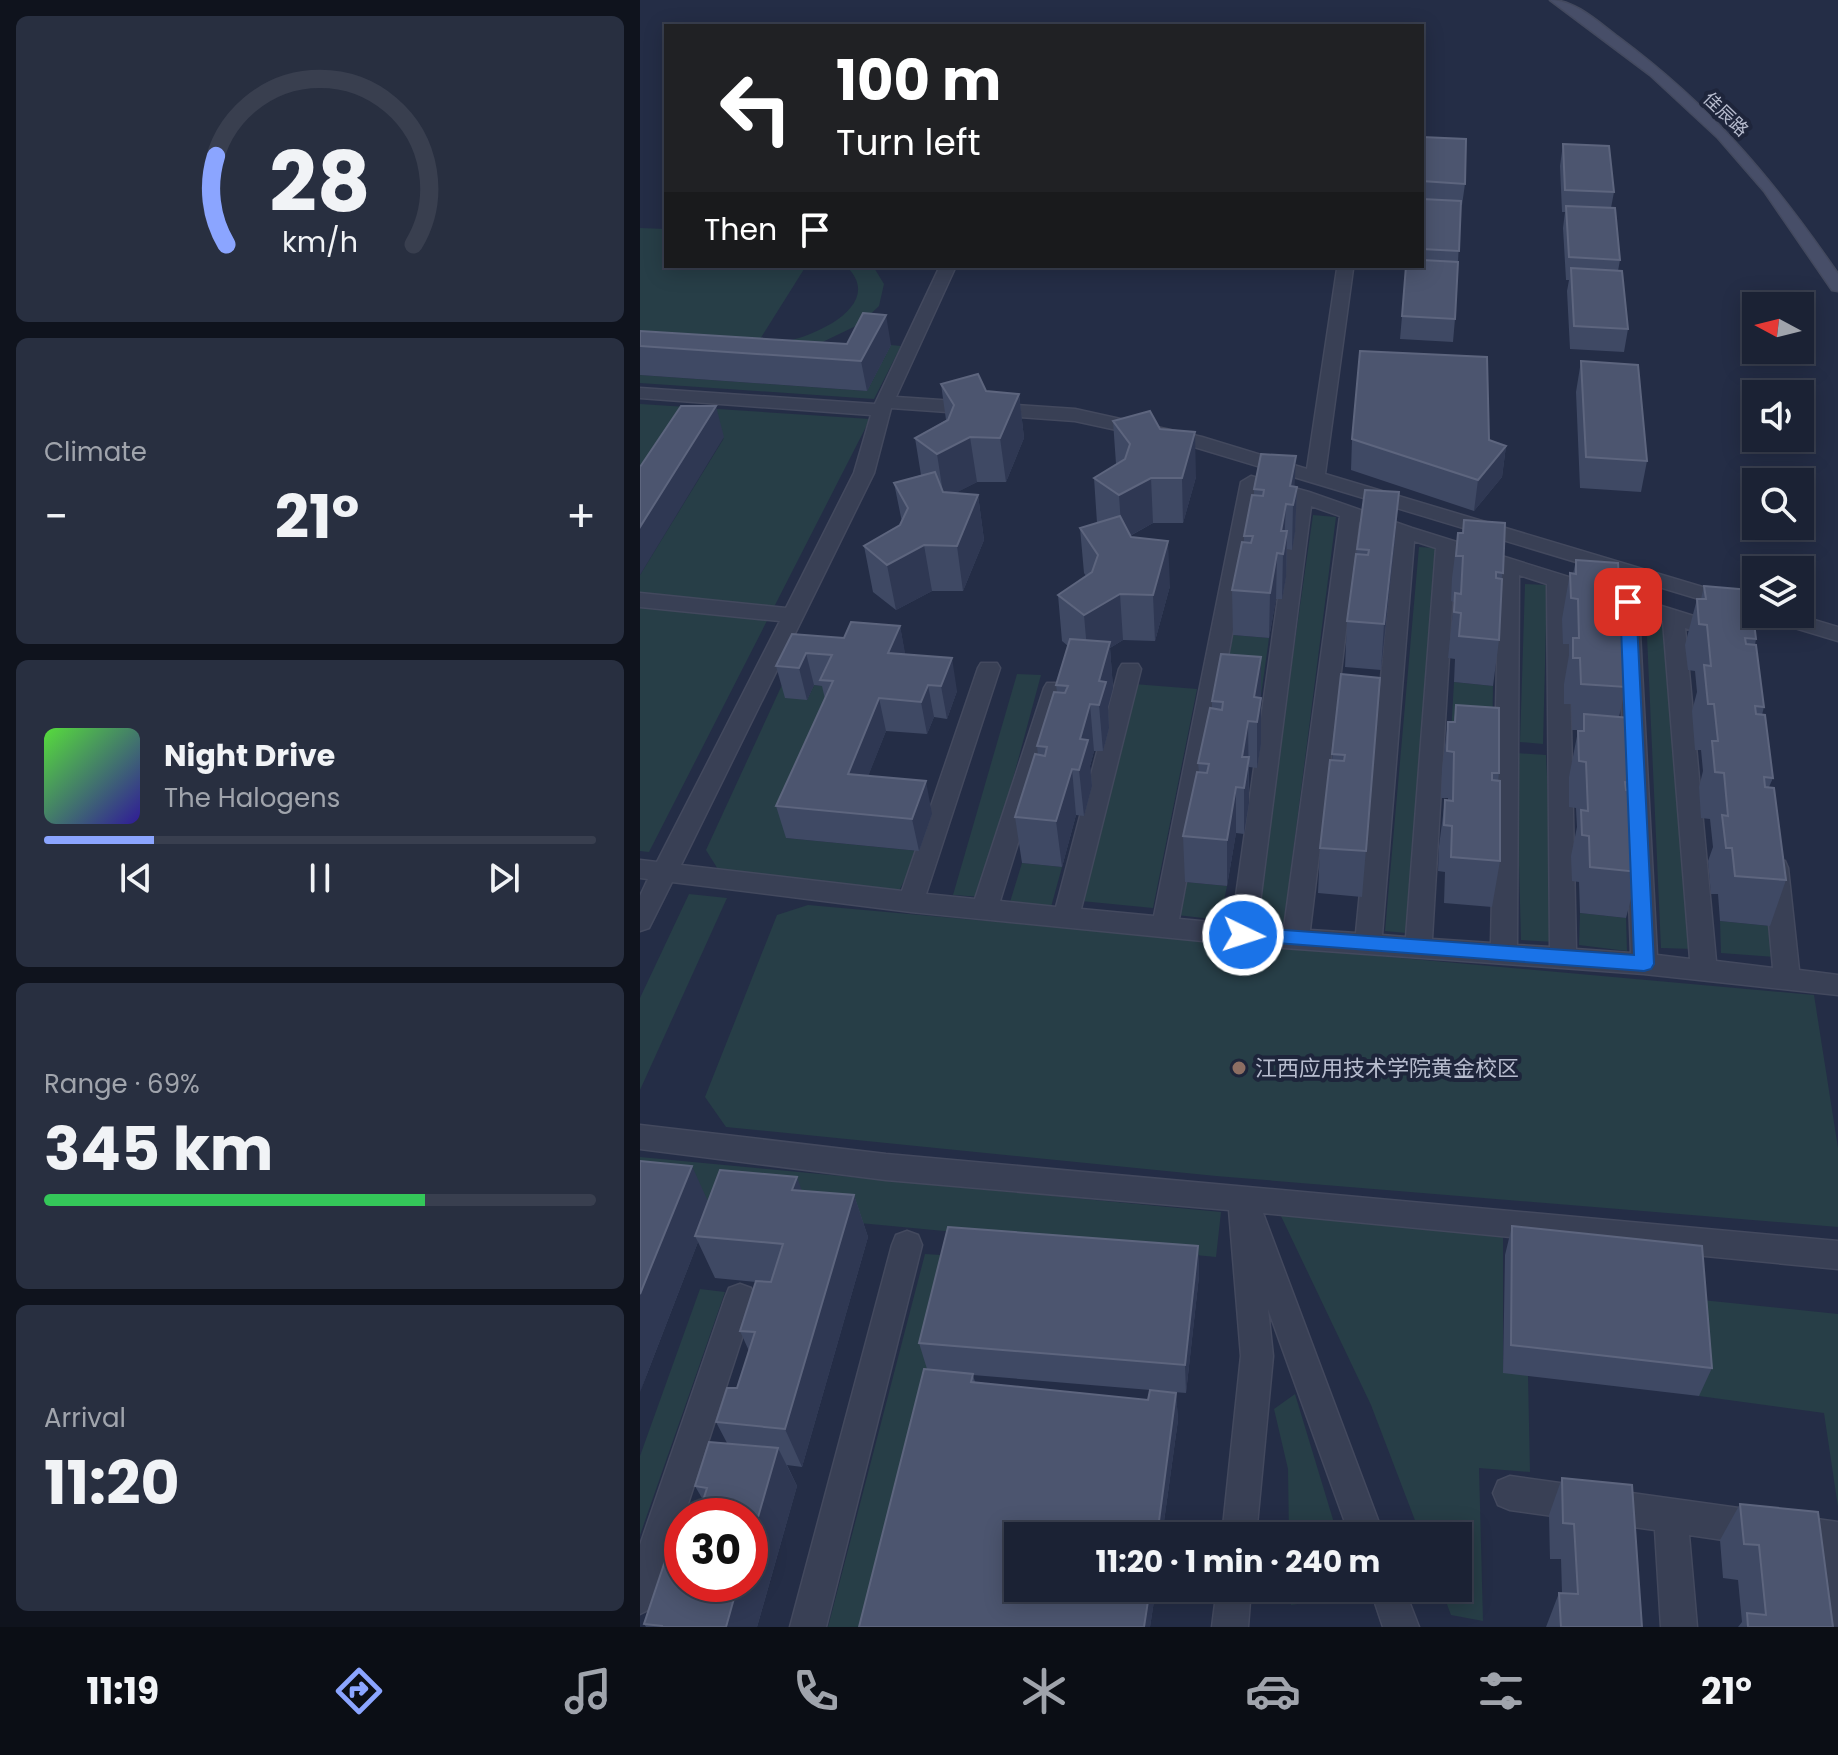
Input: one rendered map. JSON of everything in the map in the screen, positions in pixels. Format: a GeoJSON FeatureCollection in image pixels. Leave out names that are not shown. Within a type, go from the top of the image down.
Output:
{"type":"FeatureCollection","features":[{"type":"Feature","properties":{"kind":"main road","name":"佳辰路"},"geometry":{"type":"LineString","coordinates":[[1556,0],[1668,83],[1741,154],[1791,215],[1838,286]]}},
{"type":"Feature","properties":{"kind":"main road","name":"佳辰路"},"geometry":{"type":"LineString","coordinates":[[1572,0],[1682,81],[1756,152],[1809,216],[1838,260]]}},
{"type":"Feature","properties":{"kind":"street"},"geometry":{"type":"LineString","coordinates":[[640,921],[652,870],[791,615],[864,473],[883,406],[947,268]]}},
{"type":"Feature","properties":{"kind":"street"},"geometry":{"type":"LineString","coordinates":[[1243,935],[1308,487],[1345,269]]}},
{"type":"Feature","properties":{"kind":"street"},"geometry":{"type":"LineString","coordinates":[[640,393],[883,406],[1008,408],[1075,415],[1195,441],[1308,487],[1742,606]]}},
{"type":"Feature","properties":{"kind":"street"},"geometry":{"type":"LineString","coordinates":[[1165,925],[1251,482],[1308,487],[1350,513],[1740,638]]}},
{"type":"Feature","properties":{"kind":"street"},"geometry":{"type":"LineString","coordinates":[[1296,938],[1350,513]]}},
{"type":"Feature","properties":{"kind":"street"},"geometry":{"type":"LineString","coordinates":[[1368,943],[1405,532]]}},
{"type":"Feature","properties":{"kind":"street"},"geometry":{"type":"LineString","coordinates":[[1418,948],[1446,545]]}},
{"type":"Feature","properties":{"kind":"street"},"geometry":{"type":"LineString","coordinates":[[1504,954],[1509,566]]}},
{"type":"Feature","properties":{"kind":"street"},"geometry":{"type":"LineString","coordinates":[[1557,581],[1563,958]]}},
{"type":"Feature","properties":{"kind":"street"},"geometry":{"type":"LineString","coordinates":[[640,600],[791,615]]}},
{"type":"Feature","properties":{"kind":"street"},"geometry":{"type":"LineString","coordinates":[[1628,602],[1644,964]]}},
{"type":"Feature","properties":{"kind":"street"},"geometry":{"type":"LineString","coordinates":[[1673,617],[1704,971]]}},
{"type":"Feature","properties":{"kind":"street"},"geometry":{"type":"LineString","coordinates":[[1814,627],[1838,634]]}},
{"type":"Feature","properties":{"kind":"street"},"geometry":{"type":"LineString","coordinates":[[911,902],[989,668]]}},
{"type":"Feature","properties":{"kind":"street"},"geometry":{"type":"LineString","coordinates":[[1066,917],[1130,669]]}},
{"type":"Feature","properties":{"kind":"street"},"geometry":{"type":"LineString","coordinates":[[985,908],[1055,688]]}},
{"type":"Feature","properties":{"kind":"street"},"geometry":{"type":"LineString","coordinates":[[1774,842],[1787,981]]}},
{"type":"Feature","properties":{"kind":"street"},"geometry":{"type":"LineString","coordinates":[[652,870],[911,902],[1243,935],[1644,964],[1838,985]]}},
{"type":"Feature","properties":{"kind":"street"},"geometry":{"type":"LineString","coordinates":[[640,1137],[886,1167],[1838,1255]]}},
{"type":"Feature","properties":{"kind":"street"},"geometry":{"type":"LineString","coordinates":[[1240,1522],[1257,1356],[1243,1198]]}},
{"type":"Feature","properties":{"kind":"street"},"geometry":{"type":"LineString","coordinates":[[1243,1198],[1362,1522]]}},
{"type":"Feature","properties":{"kind":"street"},"geometry":{"type":"LineString","coordinates":[[808,1627],[907,1245]]}},
{"type":"Feature","properties":{"kind":"street"},"geometry":{"type":"LineString","coordinates":[[640,1596],[740,1298]]}},
{"type":"Feature","properties":{"kind":"street"},"geometry":{"type":"LineString","coordinates":[[1510,1493],[1833,1538],[1838,1615]]}},
{"type":"Feature","properties":{"kind":"street"},"geometry":{"type":"LineString","coordinates":[[1671,1517],[1679,1627]]}},
{"type":"Feature","properties":{"kind":"street"},"geometry":{"type":"LineString","coordinates":[[1230,1627],[1233,1602]]}},
{"type":"Feature","properties":{"kind":"street"},"geometry":{"type":"LineString","coordinates":[[1392,1602],[1401,1627]]}},
{"type":"Feature","properties":{"kind":"shaded area"},"geometry":{"type":"Polygon","coordinates":[[[640,228],[664,229],[664,268],[805,268],[757,344],[784,342],[816,332],[844,315],[858,292],[856,280],[847,268],[874,268],[884,284],[879,306],[860,324],[808,349],[640,358],[640,228]]]}},
{"type":"Feature","properties":{"kind":"shaded area"},"geometry":{"type":"Polygon","coordinates":[[[891,345],[901,346],[874,399],[640,383],[640,375],[867,391],[891,345]]]}},
{"type":"Feature","properties":{"kind":"shaded area"},"geometry":{"type":"Polygon","coordinates":[[[640,404],[870,419],[649,852],[640,851],[640,575],[724,438],[640,513],[640,404]]]}},
{"type":"Feature","properties":{"kind":"shaded area"},"geometry":{"type":"Polygon","coordinates":[[[1313,515],[1336,517],[1284,923],[1255,920],[1313,515]]]}},
{"type":"Feature","properties":{"kind":"shaded area"},"geometry":{"type":"Polygon","coordinates":[[[1419,547],[1436,548],[1406,933],[1385,931],[1419,547]]]}},
{"type":"Feature","properties":{"kind":"shaded area"},"geometry":{"type":"Polygon","coordinates":[[[1525,584],[1547,585],[1543,744],[1520,742],[1525,584]]]}},
{"type":"Feature","properties":{"kind":"shaded area"},"geometry":{"type":"Polygon","coordinates":[[[1646,614],[1666,620],[1693,949],[1661,948],[1646,614]]]}},
{"type":"Feature","properties":{"kind":"shaded area"},"geometry":{"type":"Polygon","coordinates":[[[1233,635],[1269,638],[1260,703],[1221,700],[1233,635]]]}},
{"type":"Feature","properties":{"kind":"shaded area"},"geometry":{"type":"Polygon","coordinates":[[[799,648],[807,700],[814,685],[839,688],[786,838],[919,851],[899,891],[719,871],[706,850],[799,648]]]}},
{"type":"Feature","properties":{"kind":"shaded area"},"geometry":{"type":"Polygon","coordinates":[[[1017,674],[1041,675],[981,897],[953,895],[1017,674]]]}},
{"type":"Feature","properties":{"kind":"shaded area"},"geometry":{"type":"Polygon","coordinates":[[[1454,682],[1493,686],[1492,754],[1450,751],[1454,682]]]}},
{"type":"Feature","properties":{"kind":"shaded area"},"geometry":{"type":"Polygon","coordinates":[[[1134,684],[1197,689],[1153,908],[1081,901],[1134,684]]]}},
{"type":"Feature","properties":{"kind":"shaded area"},"geometry":{"type":"Polygon","coordinates":[[[1516,753],[1546,755],[1555,942],[1521,940],[1516,753]]]}},
{"type":"Feature","properties":{"kind":"shaded area"},"geometry":{"type":"Polygon","coordinates":[[[1022,863],[1062,867],[1051,907],[1010,902],[1022,863]]]}},
{"type":"Feature","properties":{"kind":"shaded area"},"geometry":{"type":"Polygon","coordinates":[[[1185,882],[1227,886],[1220,920],[1177,915],[1185,882]]]}},
{"type":"Feature","properties":{"kind":"shaded area"},"geometry":{"type":"Polygon","coordinates":[[[689,894],[727,898],[640,1090],[640,998],[689,894]]]}},
{"type":"Feature","properties":{"kind":"shaded area"},"geometry":{"type":"Polygon","coordinates":[[[808,905],[1814,995],[1838,1148],[1838,1227],[1216,1176],[726,1127],[705,1097],[777,915],[808,905]]]}},
{"type":"Feature","properties":{"kind":"shaded area"},"geometry":{"type":"Polygon","coordinates":[[[1580,913],[1626,918],[1627,951],[1579,945],[1580,913]]]}},
{"type":"Feature","properties":{"kind":"shaded area"},"geometry":{"type":"Polygon","coordinates":[[[1720,921],[1770,926],[1775,957],[1721,953],[1720,921]]]}},
{"type":"Feature","properties":{"kind":"shaded area"},"geometry":{"type":"Polygon","coordinates":[[[640,1157],[1221,1212],[1216,1257],[640,1202],[640,1157]]]}},
{"type":"Feature","properties":{"kind":"shaded area"},"geometry":{"type":"Polygon","coordinates":[[[1280,1214],[1503,1235],[1503,1372],[1528,1375],[1530,1472],[1479,1468],[1483,1621],[1451,1615],[1446,1602],[1472,1602],[1472,1522],[1416,1522],[1371,1405],[1280,1214]]]}},
{"type":"Feature","properties":{"kind":"shaded area"},"geometry":{"type":"Polygon","coordinates":[[[925,1254],[956,1256],[876,1627],[828,1627],[925,1254]]]}},
{"type":"Feature","properties":{"kind":"shaded area"},"geometry":{"type":"Polygon","coordinates":[[[700,1289],[725,1292],[640,1535],[640,1456],[700,1289]]]}},
{"type":"Feature","properties":{"kind":"shaded area"},"geometry":{"type":"Polygon","coordinates":[[[1692,1299],[1838,1314],[1838,1507],[1824,1413],[1699,1396],[1692,1299]]]}},
{"type":"Feature","properties":{"kind":"shaded area"},"geometry":{"type":"Polygon","coordinates":[[[1295,1394],[1334,1522],[1289,1522],[1288,1469],[1274,1409],[1295,1394]]]}},
{"type":"Feature","properties":{"kind":"building"},"geometry":{"type":"Polygon","coordinates":[[[1424,137],[1466,139],[1465,184],[1424,181],[1424,137]]]}},
{"type":"Feature","properties":{"kind":"building"},"geometry":{"type":"Polygon","coordinates":[[[1563,144],[1609,146],[1614,192],[1565,190],[1563,144]]]}},
{"type":"Feature","properties":{"kind":"building"},"geometry":{"type":"Polygon","coordinates":[[[1424,199],[1461,201],[1459,251],[1424,249],[1424,199]]]}},
{"type":"Feature","properties":{"kind":"building"},"geometry":{"type":"Polygon","coordinates":[[[1566,206],[1615,208],[1620,260],[1569,257],[1566,206]]]}},
{"type":"Feature","properties":{"kind":"building"},"geometry":{"type":"Polygon","coordinates":[[[1424,260],[1458,262],[1455,319],[1402,316],[1406,268],[1424,268],[1424,260]]]}},
{"type":"Feature","properties":{"kind":"building"},"geometry":{"type":"Polygon","coordinates":[[[1571,268],[1622,271],[1628,329],[1574,326],[1571,268]]]}},
{"type":"Feature","properties":{"kind":"building"},"geometry":{"type":"Polygon","coordinates":[[[863,313],[886,315],[861,361],[640,346],[640,331],[847,344],[863,313]]]}},
{"type":"Feature","properties":{"kind":"building"},"geometry":{"type":"Polygon","coordinates":[[[1360,351],[1487,357],[1489,440],[1506,446],[1478,480],[1352,439],[1360,351]]]}},
{"type":"Feature","properties":{"kind":"building"},"geometry":{"type":"Polygon","coordinates":[[[1581,361],[1638,365],[1647,461],[1586,457],[1581,361]]]}},
{"type":"Feature","properties":{"kind":"building"},"geometry":{"type":"Polygon","coordinates":[[[978,374],[986,391],[1019,394],[1000,438],[970,437],[937,454],[915,438],[948,420],[954,405],[941,384],[978,374]]]}},
{"type":"Feature","properties":{"kind":"building"},"geometry":{"type":"Polygon","coordinates":[[[681,406],[716,406],[640,527],[640,467],[681,406]]]}},
{"type":"Feature","properties":{"kind":"building"},"geometry":{"type":"Polygon","coordinates":[[[1150,411],[1160,429],[1195,432],[1182,478],[1151,478],[1119,495],[1094,478],[1125,459],[1130,444],[1113,421],[1150,411]]]}},
{"type":"Feature","properties":{"kind":"building"},"geometry":{"type":"Polygon","coordinates":[[[1261,454],[1296,456],[1290,486],[1297,487],[1293,505],[1286,504],[1281,531],[1287,531],[1283,554],[1277,553],[1270,593],[1232,590],[1242,542],[1251,543],[1253,536],[1244,536],[1252,495],[1263,496],[1264,490],[1254,489],[1261,454]]]}},
{"type":"Feature","properties":{"kind":"building"},"geometry":{"type":"Polygon","coordinates":[[[935,472],[943,492],[978,495],[957,546],[924,545],[887,565],[864,546],[900,525],[908,508],[894,483],[935,472]]]}},
{"type":"Feature","properties":{"kind":"building"},"geometry":{"type":"Polygon","coordinates":[[[1365,490],[1399,492],[1384,624],[1347,621],[1356,554],[1368,555],[1369,550],[1357,549],[1365,490]]]}},
{"type":"Feature","properties":{"kind":"building"},"geometry":{"type":"Polygon","coordinates":[[[1120,516],[1131,537],[1168,541],[1153,595],[1120,594],[1084,615],[1058,595],[1092,572],[1098,555],[1080,528],[1120,516]]]}},
{"type":"Feature","properties":{"kind":"building"},"geometry":{"type":"Polygon","coordinates":[[[1464,520],[1505,523],[1503,573],[1496,572],[1496,578],[1502,579],[1499,640],[1459,636],[1461,613],[1454,612],[1455,593],[1461,594],[1463,556],[1456,556],[1458,533],[1463,533],[1464,520]]]}},
{"type":"Feature","properties":{"kind":"building"},"geometry":{"type":"Polygon","coordinates":[[[1576,560],[1618,563],[1621,616],[1613,615],[1613,622],[1622,622],[1626,687],[1581,684],[1580,658],[1573,658],[1573,638],[1579,638],[1578,599],[1571,598],[1570,573],[1576,574],[1576,560]]]}},
{"type":"Feature","properties":{"kind":"building"},"geometry":{"type":"Polygon","coordinates":[[[1704,586],[1742,589],[1742,628],[1755,628],[1756,639],[1745,638],[1746,644],[1756,645],[1764,707],[1755,706],[1756,714],[1765,715],[1773,778],[1764,777],[1765,787],[1774,788],[1786,880],[1735,876],[1732,848],[1726,848],[1722,815],[1728,816],[1724,773],[1715,772],[1712,741],[1718,741],[1714,704],[1708,704],[1704,665],[1711,666],[1707,625],[1699,624],[1697,599],[1706,599],[1704,586]]]}},
{"type":"Feature","properties":{"kind":"building"},"geometry":{"type":"Polygon","coordinates":[[[851,622],[900,626],[888,653],[952,658],[941,686],[928,685],[921,702],[879,698],[848,774],[926,781],[912,819],[776,806],[833,681],[820,680],[832,655],[806,653],[799,668],[776,666],[792,634],[844,638],[851,622]]]}},
{"type":"Feature","properties":{"kind":"building"},"geometry":{"type":"Polygon","coordinates":[[[1070,639],[1110,642],[1099,681],[1106,682],[1099,705],[1090,704],[1080,739],[1088,740],[1079,770],[1072,769],[1056,821],[1015,817],[1035,754],[1045,756],[1047,747],[1037,746],[1054,692],[1065,693],[1068,686],[1056,685],[1070,639]]]}},
{"type":"Feature","properties":{"kind":"building"},"geometry":{"type":"Polygon","coordinates":[[[1221,654],[1261,657],[1254,697],[1261,698],[1257,722],[1248,721],[1242,757],[1249,757],[1244,788],[1236,787],[1227,840],[1183,836],[1197,772],[1207,773],[1209,764],[1198,763],[1210,708],[1222,710],[1223,702],[1212,701],[1221,654]]]}},
{"type":"Feature","properties":{"kind":"building"},"geometry":{"type":"Polygon","coordinates":[[[1341,674],[1380,678],[1366,851],[1320,848],[1330,760],[1344,761],[1345,755],[1332,754],[1341,674]]]}},
{"type":"Feature","properties":{"kind":"building"},"geometry":{"type":"Polygon","coordinates":[[[1456,705],[1499,708],[1499,773],[1492,773],[1492,780],[1500,781],[1500,861],[1451,857],[1452,826],[1444,825],[1445,800],[1453,801],[1454,752],[1447,751],[1448,722],[1455,722],[1456,705]]]}},
{"type":"Feature","properties":{"kind":"building"},"geometry":{"type":"Polygon","coordinates":[[[1584,714],[1630,718],[1635,783],[1625,782],[1626,790],[1635,791],[1638,872],[1590,867],[1589,836],[1582,835],[1581,810],[1588,811],[1586,762],[1579,761],[1578,731],[1584,731],[1584,714]]]}},
{"type":"Feature","properties":{"kind":"building"},"geometry":{"type":"Polygon","coordinates":[[[640,1161],[692,1166],[640,1294],[640,1161]]]}},
{"type":"Feature","properties":{"kind":"building"},"geometry":{"type":"Polygon","coordinates":[[[720,1170],[797,1177],[792,1190],[854,1195],[785,1429],[716,1422],[727,1388],[737,1388],[755,1332],[740,1331],[756,1281],[771,1282],[783,1244],[695,1236],[720,1170]]]}},
{"type":"Feature","properties":{"kind":"building"},"geometry":{"type":"Polygon","coordinates":[[[1512,1226],[1702,1246],[1712,1368],[1511,1345],[1512,1226]]]}},
{"type":"Feature","properties":{"kind":"building"},"geometry":{"type":"Polygon","coordinates":[[[948,1227],[1198,1246],[1185,1365],[919,1343],[948,1227]]]}},
{"type":"Feature","properties":{"kind":"building"},"geometry":{"type":"Polygon","coordinates":[[[924,1369],[973,1374],[971,1382],[1148,1400],[1150,1390],[1176,1393],[1159,1522],[1004,1522],[1004,1602],[1148,1602],[1144,1627],[859,1627],[924,1369]]]}},
{"type":"Feature","properties":{"kind":"building"},"geometry":{"type":"Polygon","coordinates":[[[709,1442],[778,1448],[764,1498],[704,1498],[707,1488],[695,1486],[709,1442]]]}},
{"type":"Feature","properties":{"kind":"building"},"geometry":{"type":"Polygon","coordinates":[[[1562,1478],[1632,1485],[1642,1627],[1561,1627],[1559,1593],[1578,1594],[1574,1524],[1563,1523],[1562,1478]]]}},
{"type":"Feature","properties":{"kind":"building"},"geometry":{"type":"Polygon","coordinates":[[[1740,1504],[1818,1512],[1833,1627],[1748,1627],[1747,1613],[1766,1615],[1759,1545],[1744,1544],[1740,1504]]]}},
{"type":"Feature","properties":{"kind":"building"},"geometry":{"type":"Polygon","coordinates":[[[664,1564],[664,1602],[733,1602],[726,1627],[644,1624],[664,1564]]]}},
{"type":"Feature","properties":{"kind":"place","name":"江西应用技术学院黄金校区"},"geometry":{"type":"Point","coordinates":[1239,1068]}},
{"type":"Feature","properties":{"kind":"route"},"geometry":{"type":"LineString","coordinates":[[1243,935],[1644,964],[1628,602]]}}]}
